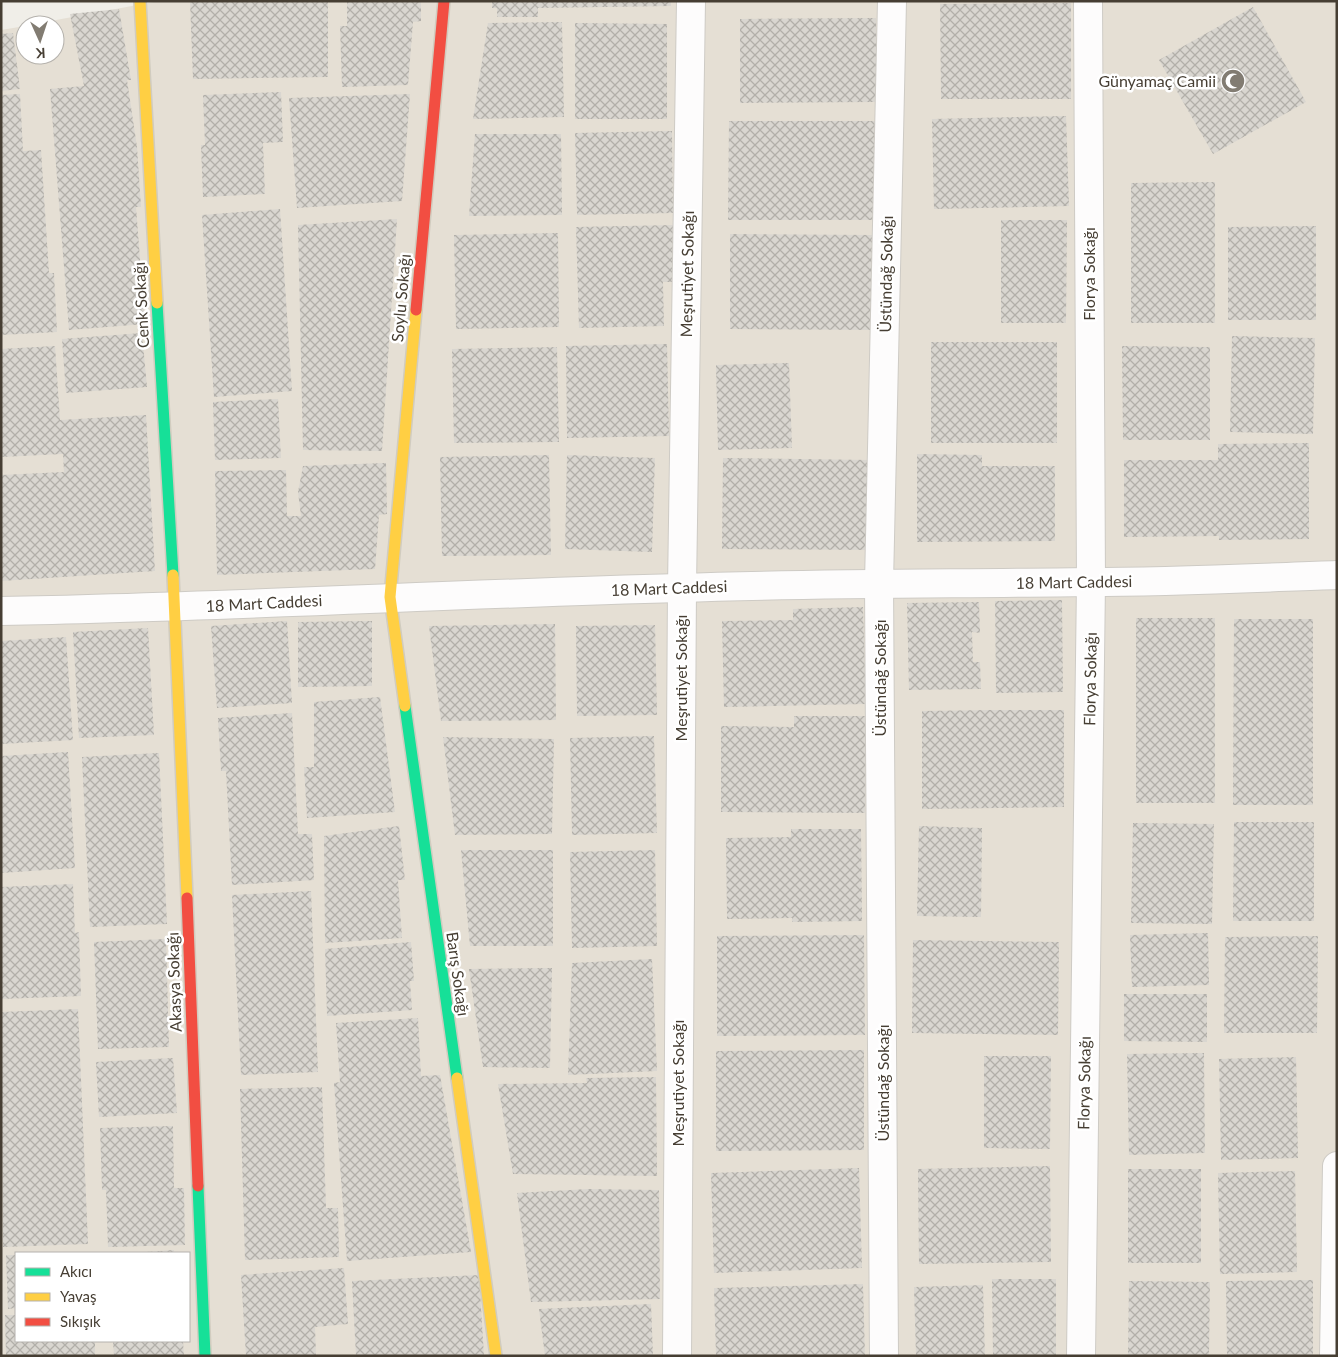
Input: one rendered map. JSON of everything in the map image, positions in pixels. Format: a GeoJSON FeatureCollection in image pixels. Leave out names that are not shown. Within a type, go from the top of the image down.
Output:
{"type":"FeatureCollection","features":[{"type":"Feature","properties":{"kind":"street","name":"Cenk Sokağı"},"geometry":{"type":"LineString","coordinates":[[140,1],[174,608]]}},
{"type":"Feature","properties":{"kind":"street","name":"Soylu Sokağı"},"geometry":{"type":"LineString","coordinates":[[390,597],[444,1]]}},
{"type":"Feature","properties":{"kind":"street","name":"Meşrutiyet Sokağı"},"geometry":{"type":"LineString","coordinates":[[676,1356],[682,588],[691,1]]}},
{"type":"Feature","properties":{"kind":"street","name":"Üstündağ Sokağı"},"geometry":{"type":"LineString","coordinates":[[884,1356],[879,583],[892,1]]}},
{"type":"Feature","properties":{"kind":"street","name":"Florya Sokağı"},"geometry":{"type":"LineString","coordinates":[[1081,1356],[1091,582],[1088,1]]}},
{"type":"Feature","properties":{"kind":"street","name":"18 Mart Caddesi"},"geometry":{"type":"LineString","coordinates":[[1,611],[174,608],[390,597],[682,588],[879,583],[1091,582],[1337,575]]}},
{"type":"Feature","properties":{"kind":"street","name":"Barış Sokağı"},"geometry":{"type":"LineString","coordinates":[[390,597],[496,1356]]}},
{"type":"Feature","properties":{"kind":"street","name":"Akasya Sokağı"},"geometry":{"type":"LineString","coordinates":[[174,608],[205,1356]]}},
{"type":"Feature","properties":{"kind":"street"},"geometry":{"type":"LineString","coordinates":[[1334,1356],[1337,1166]]}},
{"type":"Feature","properties":{"kind":"shaded area"},"geometry":{"type":"Polygon","coordinates":[[[159,1],[1337,1],[1337,1356],[1,1356],[1,30],[15,28],[15,65],[65,65],[65,18],[159,1]]]}},
{"type":"Feature","properties":{"kind":"building"},"geometry":{"type":"Polygon","coordinates":[[[190,1],[328,1],[328,77],[193,79],[190,1]]]}},
{"type":"Feature","properties":{"kind":"building"},"geometry":{"type":"Polygon","coordinates":[[[347,1],[421,1],[421,21],[413,22],[408,85],[342,87],[340,26],[347,26],[347,1]]]}},
{"type":"Feature","properties":{"kind":"building"},"geometry":{"type":"Polygon","coordinates":[[[492,1],[671,1],[671,6],[538,8],[538,17],[497,17],[497,8],[492,8],[492,1]]]}},
{"type":"Feature","properties":{"kind":"building"},"geometry":{"type":"Polygon","coordinates":[[[1071,3],[1071,99],[941,99],[940,4],[1071,3]]]}},
{"type":"Feature","properties":{"kind":"building","name":"Günyamaç Camii"},"geometry":{"type":"Polygon","coordinates":[[[1253,7],[1306,102],[1213,154],[1159,60],[1253,7]]]}},
{"type":"Feature","properties":{"kind":"building"},"geometry":{"type":"Polygon","coordinates":[[[119,9],[131,80],[127,80],[137,147],[141,207],[136,207],[145,324],[69,330],[50,89],[84,86],[70,14],[119,9]]]}},
{"type":"Feature","properties":{"kind":"building"},"geometry":{"type":"Polygon","coordinates":[[[876,18],[876,102],[740,103],[740,19],[876,18]]]}},
{"type":"Feature","properties":{"kind":"building"},"geometry":{"type":"Polygon","coordinates":[[[562,22],[564,117],[473,119],[488,23],[562,22]]]}},
{"type":"Feature","properties":{"kind":"building"},"geometry":{"type":"Polygon","coordinates":[[[575,23],[667,24],[667,119],[575,119],[575,23]]]}},
{"type":"Feature","properties":{"kind":"building"},"geometry":{"type":"Polygon","coordinates":[[[13,33],[15,65],[17,65],[20,89],[1,91],[1,34],[13,33]]]}},
{"type":"Feature","properties":{"kind":"building"},"geometry":{"type":"Polygon","coordinates":[[[281,92],[283,142],[263,143],[265,194],[203,197],[201,145],[205,145],[203,95],[281,92]]]}},
{"type":"Feature","properties":{"kind":"building"},"geometry":{"type":"Polygon","coordinates":[[[20,94],[23,151],[41,150],[49,273],[54,273],[57,332],[1,335],[1,95],[20,94]]]}},
{"type":"Feature","properties":{"kind":"building"},"geometry":{"type":"Polygon","coordinates":[[[410,94],[402,201],[297,208],[289,98],[410,94]]]}},
{"type":"Feature","properties":{"kind":"building"},"geometry":{"type":"Polygon","coordinates":[[[1066,116],[1069,206],[934,209],[932,119],[1066,116]]]}},
{"type":"Feature","properties":{"kind":"building"},"geometry":{"type":"Polygon","coordinates":[[[729,121],[877,121],[876,220],[728,220],[729,121]]]}},
{"type":"Feature","properties":{"kind":"building"},"geometry":{"type":"Polygon","coordinates":[[[672,131],[673,213],[577,215],[575,133],[672,131]]]}},
{"type":"Feature","properties":{"kind":"building"},"geometry":{"type":"Polygon","coordinates":[[[475,134],[561,134],[562,215],[469,216],[475,134]]]}},
{"type":"Feature","properties":{"kind":"building"},"geometry":{"type":"Polygon","coordinates":[[[1215,182],[1215,323],[1131,323],[1131,183],[1215,182]]]}},
{"type":"Feature","properties":{"kind":"building"},"geometry":{"type":"Polygon","coordinates":[[[280,209],[292,391],[214,397],[202,215],[280,209]]]}},
{"type":"Feature","properties":{"kind":"building"},"geometry":{"type":"Polygon","coordinates":[[[397,219],[382,451],[303,450],[298,225],[397,219]]]}},
{"type":"Feature","properties":{"kind":"building"},"geometry":{"type":"Polygon","coordinates":[[[1001,220],[1067,220],[1066,323],[1001,323],[1001,220]]]}},
{"type":"Feature","properties":{"kind":"building"},"geometry":{"type":"Polygon","coordinates":[[[673,225],[674,282],[663,282],[664,326],[579,328],[576,227],[673,225]]]}},
{"type":"Feature","properties":{"kind":"building"},"geometry":{"type":"Polygon","coordinates":[[[1316,226],[1316,320],[1228,320],[1228,227],[1316,226]]]}},
{"type":"Feature","properties":{"kind":"building"},"geometry":{"type":"Polygon","coordinates":[[[558,233],[559,327],[456,329],[454,235],[558,233]]]}},
{"type":"Feature","properties":{"kind":"building"},"geometry":{"type":"Polygon","coordinates":[[[730,234],[872,235],[871,330],[730,329],[730,234]]]}},
{"type":"Feature","properties":{"kind":"building"},"geometry":{"type":"Polygon","coordinates":[[[142,333],[147,387],[66,393],[62,339],[142,333]]]}},
{"type":"Feature","properties":{"kind":"building"},"geometry":{"type":"Polygon","coordinates":[[[1232,336],[1315,338],[1313,434],[1230,432],[1232,336]]]}},
{"type":"Feature","properties":{"kind":"building"},"geometry":{"type":"Polygon","coordinates":[[[931,342],[1057,342],[1057,443],[931,443],[931,342]]]}},
{"type":"Feature","properties":{"kind":"building"},"geometry":{"type":"Polygon","coordinates":[[[667,344],[669,436],[567,438],[566,346],[667,344]]]}},
{"type":"Feature","properties":{"kind":"building"},"geometry":{"type":"Polygon","coordinates":[[[55,346],[60,420],[146,415],[155,571],[1,581],[1,475],[64,472],[63,454],[1,457],[1,349],[55,346]]]}},
{"type":"Feature","properties":{"kind":"building"},"geometry":{"type":"Polygon","coordinates":[[[1122,346],[1210,347],[1210,440],[1123,440],[1122,346]]]}},
{"type":"Feature","properties":{"kind":"building"},"geometry":{"type":"Polygon","coordinates":[[[557,347],[559,442],[454,443],[452,349],[557,347]]]}},
{"type":"Feature","properties":{"kind":"building"},"geometry":{"type":"Polygon","coordinates":[[[789,363],[792,448],[718,450],[716,365],[789,363]]]}},
{"type":"Feature","properties":{"kind":"building"},"geometry":{"type":"Polygon","coordinates":[[[278,399],[281,458],[215,460],[213,402],[278,399]]]}},
{"type":"Feature","properties":{"kind":"building"},"geometry":{"type":"Polygon","coordinates":[[[1309,443],[1309,539],[1219,540],[1219,536],[1124,537],[1124,460],[1218,460],[1218,444],[1309,443]]]}},
{"type":"Feature","properties":{"kind":"building"},"geometry":{"type":"Polygon","coordinates":[[[917,454],[982,455],[982,466],[1055,466],[1055,541],[917,542],[917,454]]]}},
{"type":"Feature","properties":{"kind":"building"},"geometry":{"type":"Polygon","coordinates":[[[549,455],[551,555],[442,556],[440,457],[549,455]]]}},
{"type":"Feature","properties":{"kind":"building"},"geometry":{"type":"Polygon","coordinates":[[[567,455],[655,458],[652,552],[565,549],[567,455]]]}},
{"type":"Feature","properties":{"kind":"building"},"geometry":{"type":"Polygon","coordinates":[[[723,458],[871,460],[870,550],[722,549],[723,458]]]}},
{"type":"Feature","properties":{"kind":"building"},"geometry":{"type":"Polygon","coordinates":[[[386,463],[387,514],[379,515],[375,569],[217,575],[215,471],[286,470],[287,516],[301,516],[298,492],[303,466],[386,463]]]}},
{"type":"Feature","properties":{"kind":"building"},"geometry":{"type":"Polygon","coordinates":[[[1062,600],[1063,692],[996,693],[995,601],[1062,600]]]}},
{"type":"Feature","properties":{"kind":"building"},"geometry":{"type":"Polygon","coordinates":[[[979,602],[980,633],[972,632],[973,662],[980,662],[981,689],[909,690],[907,603],[979,602]]]}},
{"type":"Feature","properties":{"kind":"building"},"geometry":{"type":"Polygon","coordinates":[[[863,607],[866,704],[724,707],[722,621],[793,620],[793,609],[863,607]]]}},
{"type":"Feature","properties":{"kind":"building"},"geometry":{"type":"Polygon","coordinates":[[[1136,618],[1215,618],[1215,803],[1136,803],[1136,618]]]}},
{"type":"Feature","properties":{"kind":"building"},"geometry":{"type":"Polygon","coordinates":[[[1234,619],[1313,619],[1313,805],[1233,805],[1234,619]]]}},
{"type":"Feature","properties":{"kind":"building"},"geometry":{"type":"Polygon","coordinates":[[[287,621],[292,703],[217,708],[211,626],[287,621]]]}},
{"type":"Feature","properties":{"kind":"building"},"geometry":{"type":"Polygon","coordinates":[[[372,621],[372,686],[298,687],[298,622],[372,621]]]}},
{"type":"Feature","properties":{"kind":"building"},"geometry":{"type":"Polygon","coordinates":[[[555,624],[556,720],[441,721],[429,626],[555,624]]]}},
{"type":"Feature","properties":{"kind":"building"},"geometry":{"type":"Polygon","coordinates":[[[655,625],[657,715],[577,716],[576,626],[655,625]]]}},
{"type":"Feature","properties":{"kind":"building"},"geometry":{"type":"Polygon","coordinates":[[[148,628],[154,735],[79,738],[73,632],[148,628]]]}},
{"type":"Feature","properties":{"kind":"building"},"geometry":{"type":"Polygon","coordinates":[[[66,637],[73,740],[1,744],[1,641],[66,637]]]}},
{"type":"Feature","properties":{"kind":"building"},"geometry":{"type":"Polygon","coordinates":[[[380,697],[395,812],[307,818],[304,767],[314,767],[314,702],[380,697]]]}},
{"type":"Feature","properties":{"kind":"building"},"geometry":{"type":"Polygon","coordinates":[[[1064,710],[1064,807],[922,809],[922,711],[1064,710]]]}},
{"type":"Feature","properties":{"kind":"building"},"geometry":{"type":"Polygon","coordinates":[[[292,713],[298,834],[312,834],[314,880],[232,885],[226,771],[221,771],[218,718],[292,713]]]}},
{"type":"Feature","properties":{"kind":"building"},"geometry":{"type":"Polygon","coordinates":[[[794,716],[866,716],[865,813],[721,812],[721,726],[794,727],[794,716]]]}},
{"type":"Feature","properties":{"kind":"building"},"geometry":{"type":"Polygon","coordinates":[[[654,736],[657,833],[572,835],[570,738],[654,736]]]}},
{"type":"Feature","properties":{"kind":"building"},"geometry":{"type":"Polygon","coordinates":[[[443,737],[554,739],[552,834],[455,835],[443,737]]]}},
{"type":"Feature","properties":{"kind":"building"},"geometry":{"type":"Polygon","coordinates":[[[68,752],[75,868],[1,873],[1,756],[68,752]]]}},
{"type":"Feature","properties":{"kind":"building"},"geometry":{"type":"Polygon","coordinates":[[[159,753],[167,924],[90,927],[82,757],[159,753]]]}},
{"type":"Feature","properties":{"kind":"building"},"geometry":{"type":"Polygon","coordinates":[[[1234,822],[1314,822],[1314,921],[1233,921],[1234,822]]]}},
{"type":"Feature","properties":{"kind":"building"},"geometry":{"type":"Polygon","coordinates":[[[1133,823],[1214,824],[1212,924],[1131,923],[1133,823]]]}},
{"type":"Feature","properties":{"kind":"building"},"geometry":{"type":"Polygon","coordinates":[[[399,826],[405,880],[398,880],[402,938],[325,943],[324,836],[399,826]]]}},
{"type":"Feature","properties":{"kind":"building"},"geometry":{"type":"Polygon","coordinates":[[[919,826],[982,828],[981,917],[917,916],[919,826]]]}},
{"type":"Feature","properties":{"kind":"building"},"geometry":{"type":"Polygon","coordinates":[[[791,829],[861,829],[862,921],[792,922],[792,918],[727,919],[726,838],[791,837],[791,829]]]}},
{"type":"Feature","properties":{"kind":"building"},"geometry":{"type":"Polygon","coordinates":[[[461,850],[553,850],[553,946],[470,946],[461,850]]]}},
{"type":"Feature","properties":{"kind":"building"},"geometry":{"type":"Polygon","coordinates":[[[655,850],[657,946],[572,948],[570,852],[655,850]]]}},
{"type":"Feature","properties":{"kind":"building"},"geometry":{"type":"Polygon","coordinates":[[[73,884],[75,933],[79,932],[81,996],[1,999],[1,887],[73,884]]]}},
{"type":"Feature","properties":{"kind":"building"},"geometry":{"type":"Polygon","coordinates":[[[311,891],[318,1072],[241,1075],[232,895],[311,891]]]}},
{"type":"Feature","properties":{"kind":"building"},"geometry":{"type":"Polygon","coordinates":[[[1208,933],[1209,985],[1132,987],[1130,935],[1208,933]]]}},
{"type":"Feature","properties":{"kind":"building"},"geometry":{"type":"Polygon","coordinates":[[[864,935],[865,1035],[717,1036],[717,936],[864,935]]]}},
{"type":"Feature","properties":{"kind":"building"},"geometry":{"type":"Polygon","coordinates":[[[1318,936],[1317,1033],[1224,1033],[1225,937],[1318,936]]]}},
{"type":"Feature","properties":{"kind":"building"},"geometry":{"type":"Polygon","coordinates":[[[166,939],[169,1047],[98,1049],[94,942],[166,939]]]}},
{"type":"Feature","properties":{"kind":"building"},"geometry":{"type":"Polygon","coordinates":[[[913,940],[1059,942],[1058,1035],[912,1033],[913,940]]]}},
{"type":"Feature","properties":{"kind":"building"},"geometry":{"type":"Polygon","coordinates":[[[411,942],[414,981],[410,981],[412,1010],[327,1016],[325,949],[411,942]]]}},
{"type":"Feature","properties":{"kind":"building"},"geometry":{"type":"Polygon","coordinates":[[[652,959],[657,1071],[568,1075],[572,963],[652,959]]]}},
{"type":"Feature","properties":{"kind":"building"},"geometry":{"type":"Polygon","coordinates":[[[552,968],[550,1068],[483,1067],[469,969],[552,968]]]}},
{"type":"Feature","properties":{"kind":"building"},"geometry":{"type":"Polygon","coordinates":[[[1124,994],[1207,994],[1207,1042],[1124,1041],[1124,994]]]}},
{"type":"Feature","properties":{"kind":"building"},"geometry":{"type":"Polygon","coordinates":[[[78,1009],[88,1244],[3,1247],[1,1012],[78,1009]]]}},
{"type":"Feature","properties":{"kind":"building"},"geometry":{"type":"Polygon","coordinates":[[[418,1018],[421,1076],[440,1075],[471,1252],[347,1261],[334,1083],[340,1082],[336,1023],[418,1018]]]}},
{"type":"Feature","properties":{"kind":"building"},"geometry":{"type":"Polygon","coordinates":[[[864,1050],[864,1150],[716,1151],[716,1051],[864,1050]]]}},
{"type":"Feature","properties":{"kind":"building"},"geometry":{"type":"Polygon","coordinates":[[[1204,1053],[1205,1153],[1129,1155],[1127,1054],[1204,1053]]]}},
{"type":"Feature","properties":{"kind":"building"},"geometry":{"type":"Polygon","coordinates":[[[984,1056],[1051,1056],[1050,1149],[984,1148],[984,1056]]]}},
{"type":"Feature","properties":{"kind":"building"},"geometry":{"type":"Polygon","coordinates":[[[1296,1057],[1298,1158],[1221,1160],[1219,1059],[1296,1057]]]}},
{"type":"Feature","properties":{"kind":"building"},"geometry":{"type":"Polygon","coordinates":[[[173,1058],[177,1113],[99,1117],[96,1062],[173,1058]]]}},
{"type":"Feature","properties":{"kind":"building"},"geometry":{"type":"Polygon","coordinates":[[[656,1077],[657,1176],[513,1174],[498,1084],[587,1083],[586,1078],[656,1077]]]}},
{"type":"Feature","properties":{"kind":"building"},"geometry":{"type":"Polygon","coordinates":[[[322,1087],[326,1208],[338,1208],[339,1257],[245,1260],[240,1089],[322,1087]]]}},
{"type":"Feature","properties":{"kind":"building"},"geometry":{"type":"Polygon","coordinates":[[[173,1126],[174,1188],[184,1188],[185,1245],[108,1247],[106,1190],[102,1190],[100,1128],[173,1126]]]}},
{"type":"Feature","properties":{"kind":"building"},"geometry":{"type":"Polygon","coordinates":[[[1050,1166],[1051,1262],[919,1264],[918,1169],[1050,1166]]]}},
{"type":"Feature","properties":{"kind":"building"},"geometry":{"type":"Polygon","coordinates":[[[859,1168],[862,1268],[714,1273],[711,1173],[859,1168]]]}},
{"type":"Feature","properties":{"kind":"building"},"geometry":{"type":"Polygon","coordinates":[[[1128,1169],[1201,1169],[1201,1263],[1128,1263],[1128,1169]]]}},
{"type":"Feature","properties":{"kind":"building"},"geometry":{"type":"Polygon","coordinates":[[[1295,1171],[1297,1272],[1220,1274],[1218,1173],[1295,1171]]]}},
{"type":"Feature","properties":{"kind":"building"},"geometry":{"type":"Polygon","coordinates":[[[588,1189],[659,1190],[660,1299],[531,1302],[517,1193],[588,1189]]]}},
{"type":"Feature","properties":{"kind":"building"},"geometry":{"type":"Polygon","coordinates":[[[174,1250],[174,1252],[145,1252],[174,1250]]]}},
{"type":"Feature","properties":{"kind":"building"},"geometry":{"type":"Polygon","coordinates":[[[6,1255],[15,1255],[15,1308],[8,1309],[6,1255]]]}},
{"type":"Feature","properties":{"kind":"building"},"geometry":{"type":"Polygon","coordinates":[[[344,1268],[348,1324],[315,1327],[316,1356],[246,1356],[241,1275],[344,1268]]]}},
{"type":"Feature","properties":{"kind":"building"},"geometry":{"type":"Polygon","coordinates":[[[479,1275],[484,1356],[356,1356],[352,1281],[479,1275]]]}},
{"type":"Feature","properties":{"kind":"building"},"geometry":{"type":"Polygon","coordinates":[[[992,1279],[1056,1279],[1056,1356],[993,1356],[992,1279]]]}},
{"type":"Feature","properties":{"kind":"building"},"geometry":{"type":"Polygon","coordinates":[[[1313,1280],[1313,1356],[1227,1356],[1226,1281],[1313,1280]]]}},
{"type":"Feature","properties":{"kind":"building"},"geometry":{"type":"Polygon","coordinates":[[[1129,1281],[1210,1282],[1209,1356],[1128,1356],[1129,1281]]]}},
{"type":"Feature","properties":{"kind":"building"},"geometry":{"type":"Polygon","coordinates":[[[863,1284],[865,1356],[716,1356],[714,1288],[863,1284]]]}},
{"type":"Feature","properties":{"kind":"building"},"geometry":{"type":"Polygon","coordinates":[[[983,1285],[985,1356],[916,1356],[914,1287],[983,1285]]]}},
{"type":"Feature","properties":{"kind":"building"},"geometry":{"type":"Polygon","coordinates":[[[651,1304],[653,1356],[545,1356],[539,1309],[651,1304]]]}},
{"type":"Feature","properties":{"kind":"building"},"geometry":{"type":"Polygon","coordinates":[[[5,1315],[15,1315],[15,1342],[95,1342],[95,1356],[6,1356],[5,1315]]]}},
{"type":"Feature","properties":{"kind":"building"},"geometry":{"type":"Polygon","coordinates":[[[113,1342],[183,1342],[184,1356],[114,1356],[113,1342]]]}},
{"type":"Feature","properties":{"kind":"traffic: fast"},"geometry":{"type":"LineString","coordinates":[[157,303],[173,575]]}},
{"type":"Feature","properties":{"kind":"traffic: fast"},"geometry":{"type":"LineString","coordinates":[[405,706],[457,1078]]}},
{"type":"Feature","properties":{"kind":"traffic: fast"},"geometry":{"type":"LineString","coordinates":[[198,1186],[205,1356]]}},
{"type":"Feature","properties":{"kind":"traffic: slow"},"geometry":{"type":"LineString","coordinates":[[140,1],[157,303]]}},
{"type":"Feature","properties":{"kind":"traffic: slow"},"geometry":{"type":"LineString","coordinates":[[405,706],[390,597],[416,310]]}},
{"type":"Feature","properties":{"kind":"traffic: slow"},"geometry":{"type":"LineString","coordinates":[[173,575],[187,898]]}},
{"type":"Feature","properties":{"kind":"traffic: slow"},"geometry":{"type":"LineString","coordinates":[[457,1078],[496,1356]]}},
{"type":"Feature","properties":{"kind":"traffic: jam"},"geometry":{"type":"LineString","coordinates":[[416,310],[444,1]]}},
{"type":"Feature","properties":{"kind":"traffic: jam"},"geometry":{"type":"LineString","coordinates":[[187,898],[198,1186]]}},
{"type":"Feature","properties":{"kind":"place","name":"Günyamaç Camii"},"geometry":{"type":"Point","coordinates":[1233,81]}}]}
